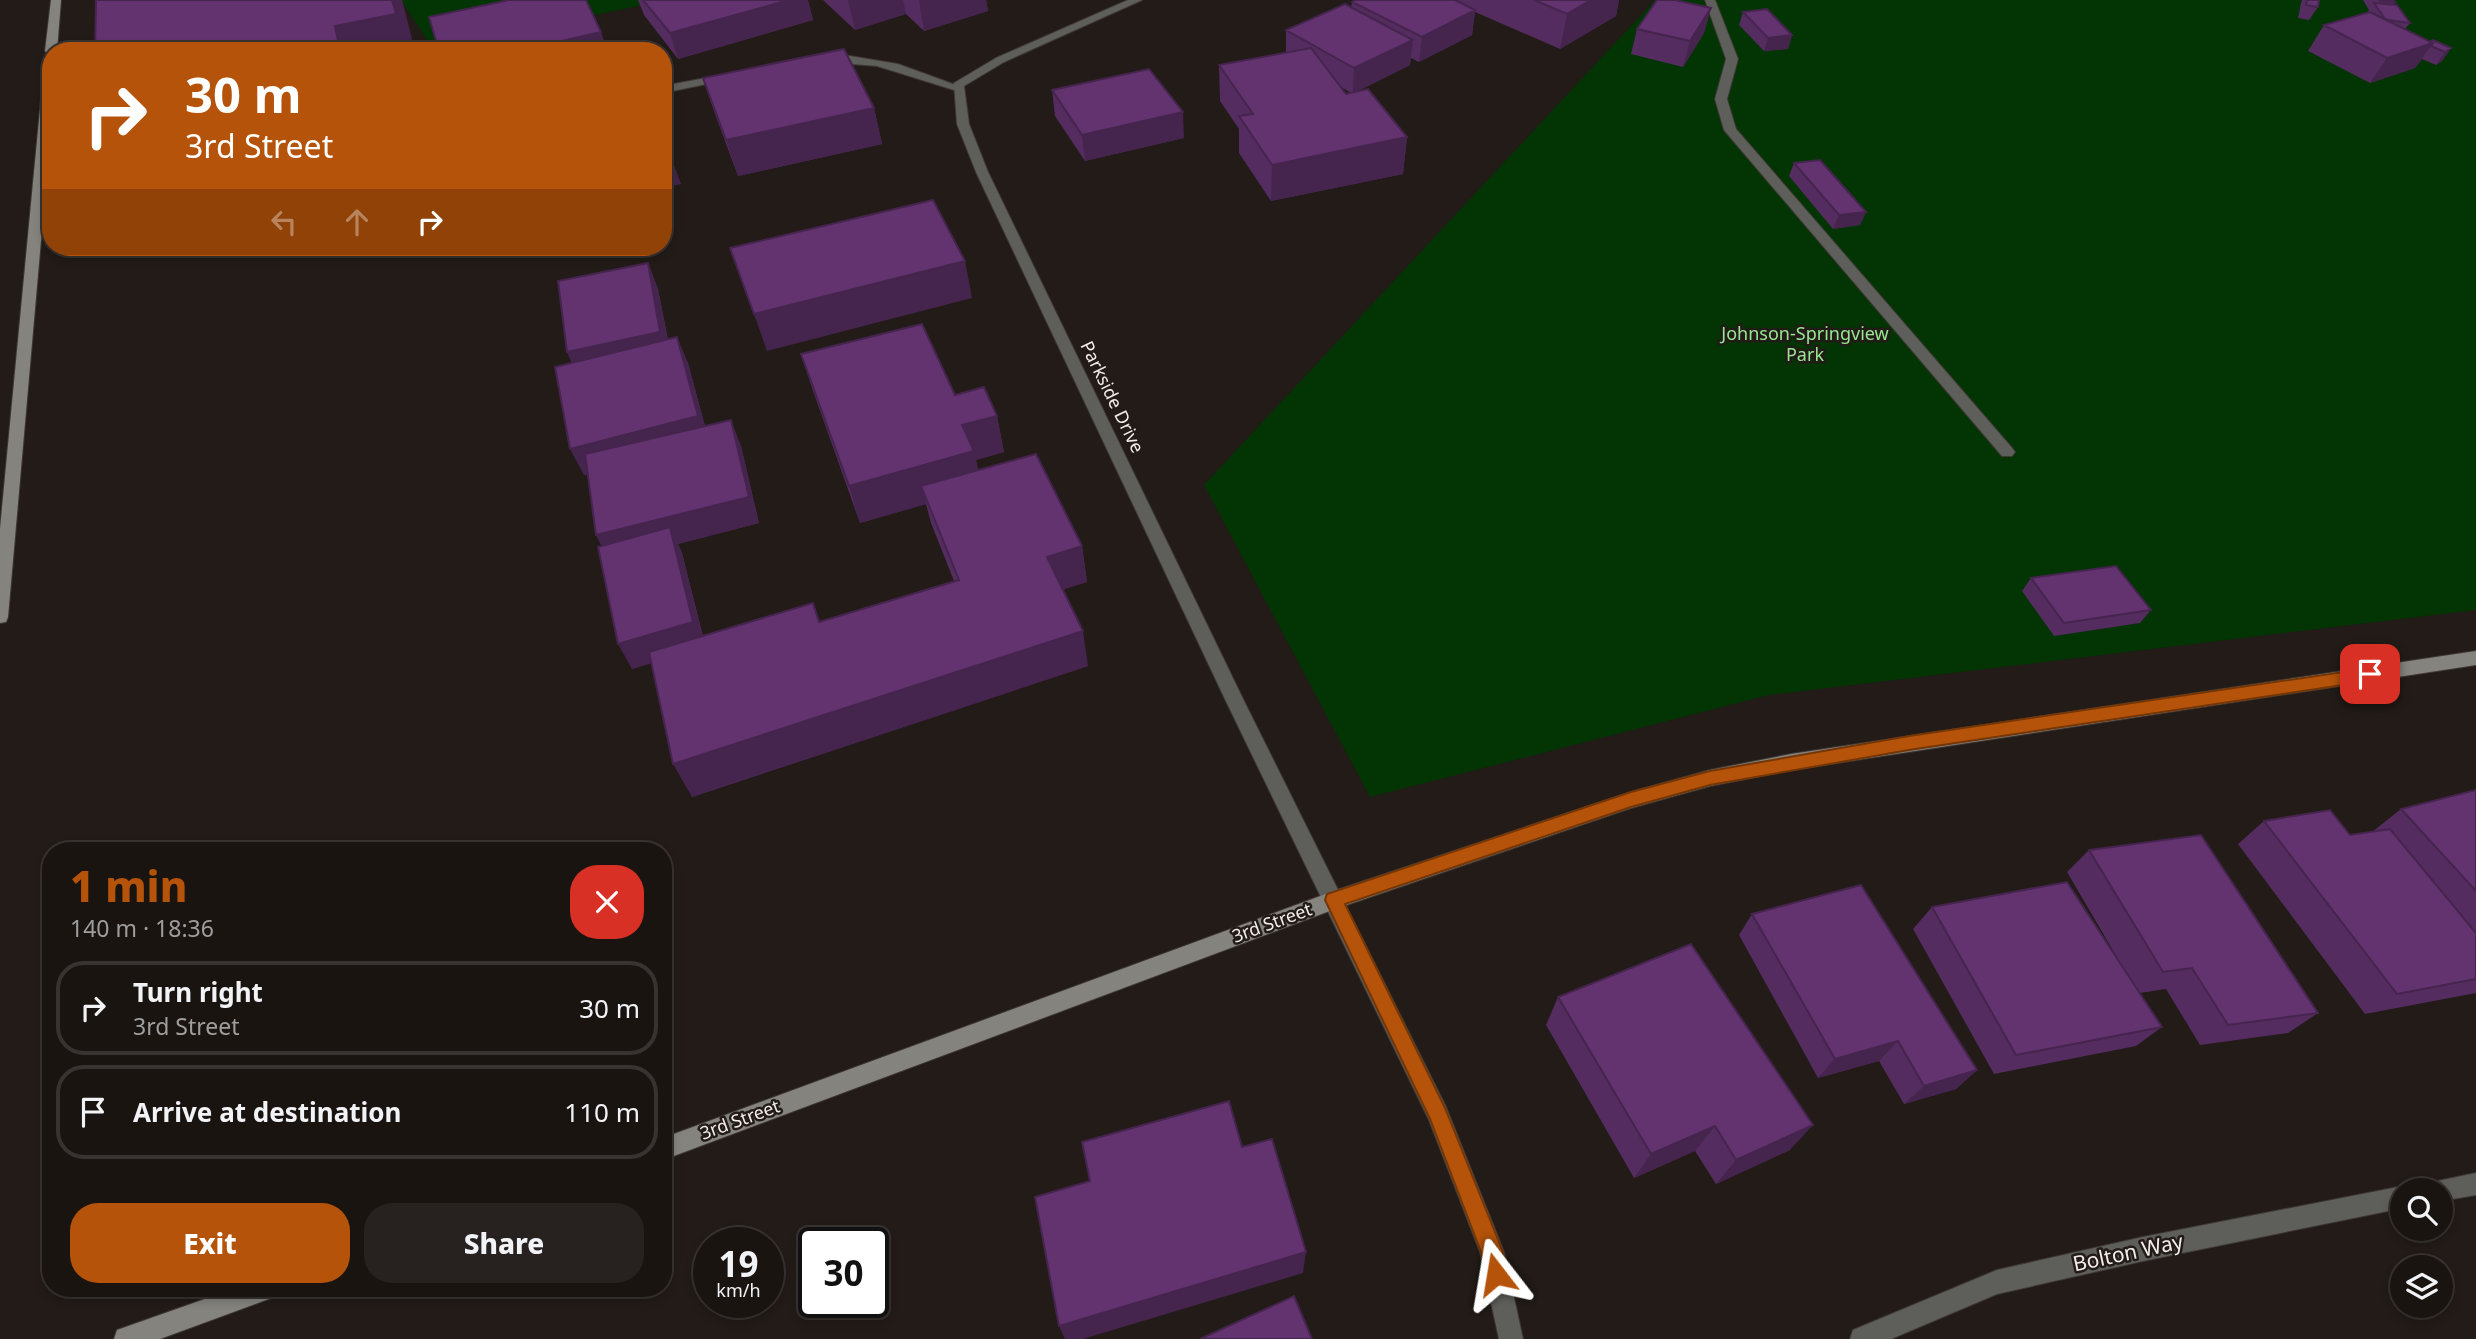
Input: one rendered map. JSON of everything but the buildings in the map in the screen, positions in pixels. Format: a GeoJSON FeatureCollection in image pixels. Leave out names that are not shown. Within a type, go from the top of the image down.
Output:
{"type":"FeatureCollection","features":[{"type":"Feature","properties":{"kind":"street"},"geometry":{"type":"LineString","coordinates":[[52,42],[56,0]]}},
{"type":"Feature","properties":{"kind":"street"},"geometry":{"type":"LineString","coordinates":[[820,59],[846,57],[880,62],[958,88],[958,85],[1000,60],[1137,0]]}},
{"type":"Feature","properties":{"kind":"street"},"geometry":{"type":"LineString","coordinates":[[1710,0],[1732,59],[1721,99],[1730,130],[2007,452]]}},
{"type":"Feature","properties":{"kind":"street"},"geometry":{"type":"LineString","coordinates":[[672,88],[740,74]]}},
{"type":"Feature","properties":{"kind":"street","name":"Parkside Drive"},"geometry":{"type":"LineString","coordinates":[[958,88],[963,124],[982,172],[1233,697],[1438,1115],[1492,1252],[1511,1339]]}},
{"type":"Feature","properties":{"kind":"street"},"geometry":{"type":"LineString","coordinates":[[0,617],[42,156]]}},
{"type":"Feature","properties":{"kind":"street","name":"3rd Street"},"geometry":{"type":"LineString","coordinates":[[672,1146],[1334,900],[1631,800],[1710,778],[1909,743],[2476,658]]}},
{"type":"Feature","properties":{"kind":"street"},"geometry":{"type":"LineString","coordinates":[[2453,1188],[2476,1184]]}},
{"type":"Feature","properties":{"kind":"street","name":"Bolton Way"},"geometry":{"type":"LineString","coordinates":[[1862,1339],[1997,1282],[2143,1249],[2390,1200]]}},
{"type":"Feature","properties":{"kind":"street"},"geometry":{"type":"LineString","coordinates":[[126,1339],[244,1297]]}},
{"type":"Feature","properties":{"kind":"green space"},"geometry":{"type":"Polygon","coordinates":[[[121,0],[667,0],[466,42],[428,42],[403,3],[121,0]]]}},
{"type":"Feature","properties":{"kind":"green space","name":"Johnson-Springview Park"},"geometry":{"type":"Polygon","coordinates":[[[1655,0],[2476,0],[2476,610],[1769,695],[1370,797],[1204,485],[1655,0]]]}},
{"type":"Feature","properties":{"kind":"route"},"geometry":{"type":"LineString","coordinates":[[1496,1274],[1492,1252],[1438,1115],[1334,900],[1631,800],[1710,778],[1909,743],[2370,674]]}}]}
